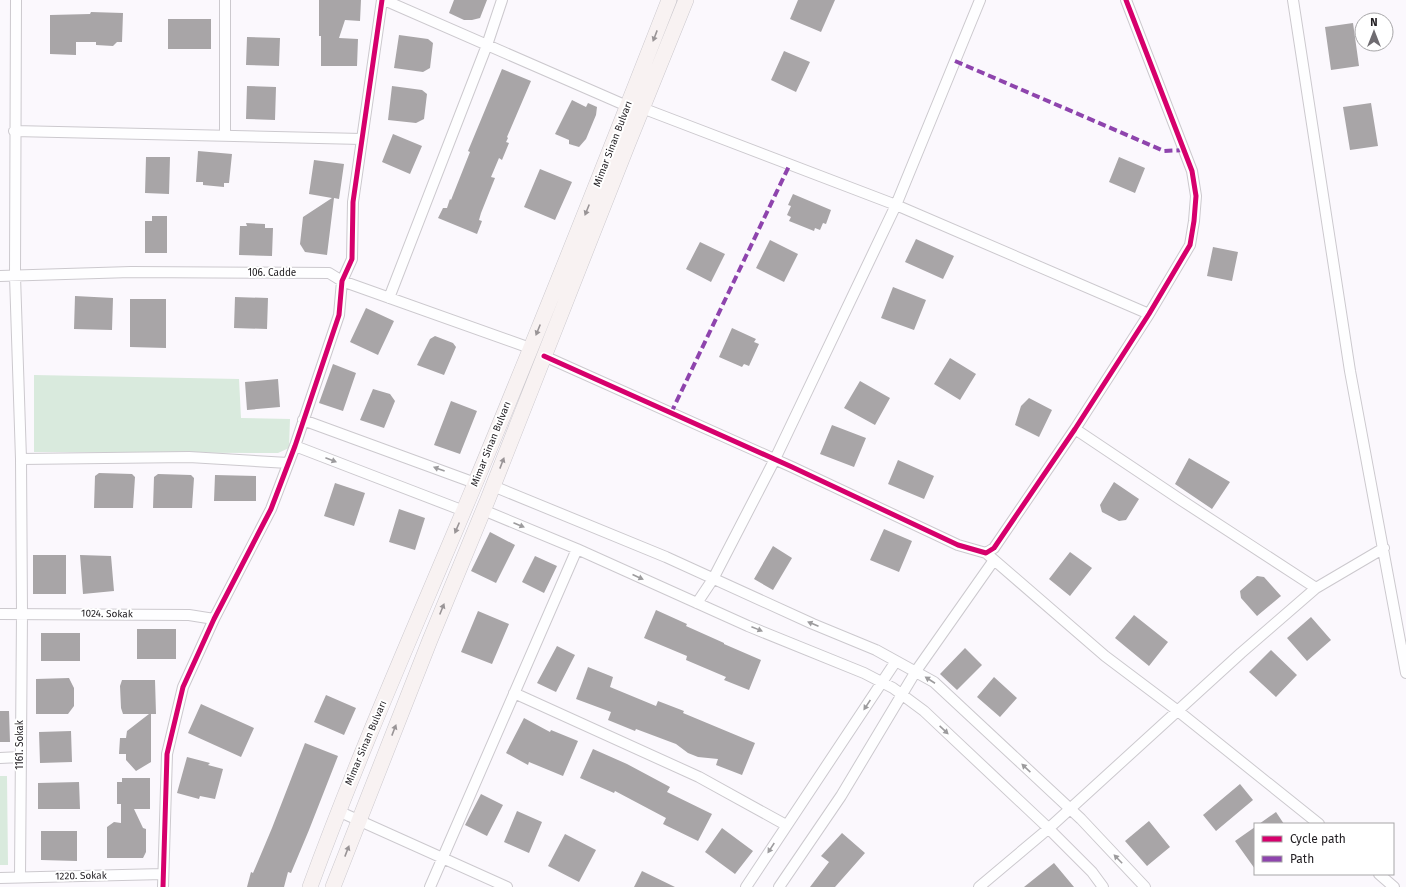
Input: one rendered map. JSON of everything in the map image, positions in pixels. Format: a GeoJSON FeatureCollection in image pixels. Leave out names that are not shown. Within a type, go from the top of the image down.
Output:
{"type":"FeatureCollection","features":[{"type":"Feature","properties":{"kind":"main road","name":"Mimar Sinan Bulvarı"},"geometry":{"type":"LineString","coordinates":[[333,887],[544,356],[635,107],[669,0]]}},
{"type":"Feature","properties":{"kind":"main road","name":"Mimar Sinan Bulvarı"},"geometry":{"type":"LineString","coordinates":[[310,887],[338,811],[476,483],[594,192],[686,0]]}},
{"type":"Feature","properties":{"kind":"street","name":"1161. Sokak"},"geometry":{"type":"LineString","coordinates":[[16,0],[14,131],[15,276],[21,459],[22,613],[20,877]]}},
{"type":"Feature","properties":{"kind":"street"},"geometry":{"type":"LineString","coordinates":[[225,0],[225,135]]}},
{"type":"Feature","properties":{"kind":"street"},"geometry":{"type":"LineString","coordinates":[[163,887],[168,754],[183,687],[214,619],[271,509],[295,446],[302,420],[339,315],[342,281],[352,259],[353,202],[383,0],[635,107],[896,205],[1149,314]]}},
{"type":"Feature","properties":{"kind":"street"},"geometry":{"type":"LineString","coordinates":[[388,298],[487,45],[502,0]]}},
{"type":"Feature","properties":{"kind":"street"},"geometry":{"type":"LineString","coordinates":[[697,603],[713,579],[774,459],[896,205],[980,0]]}},
{"type":"Feature","properties":{"kind":"street"},"geometry":{"type":"LineString","coordinates":[[986,553],[994,548],[1075,428],[1149,314],[1190,245],[1196,196],[1192,171],[1126,0]]}},
{"type":"Feature","properties":{"kind":"street"},"geometry":{"type":"LineString","coordinates":[[1293,0],[1350,370],[1406,672]]}},
{"type":"Feature","properties":{"kind":"street"},"geometry":{"type":"LineString","coordinates":[[14,131],[362,139]]}},
{"type":"Feature","properties":{"kind":"street","name":"106. Cadde"},"geometry":{"type":"LineString","coordinates":[[0,276],[131,272],[329,273],[342,281],[530,348]]}},
{"type":"Feature","properties":{"kind":"street"},"geometry":{"type":"LineString","coordinates":[[544,356],[774,459],[958,545],[986,553],[1105,656],[1178,711],[1318,823]]}},
{"type":"Feature","properties":{"kind":"street"},"geometry":{"type":"LineString","coordinates":[[302,420],[476,483]]}},
{"type":"Feature","properties":{"kind":"street"},"geometry":{"type":"LineString","coordinates":[[1075,428],[1181,500],[1316,588]]}},
{"type":"Feature","properties":{"kind":"street"},"geometry":{"type":"LineString","coordinates":[[295,446],[464,511]]}},
{"type":"Feature","properties":{"kind":"street"},"geometry":{"type":"LineString","coordinates":[[21,459],[189,457],[288,463]]}},
{"type":"Feature","properties":{"kind":"street"},"geometry":{"type":"LineString","coordinates":[[493,486],[666,557],[813,624],[876,650],[934,682],[1070,809],[1145,887]]}},
{"type":"Feature","properties":{"kind":"street"},"geometry":{"type":"LineString","coordinates":[[483,510],[577,549],[748,626],[864,673],[882,682],[924,712],[1048,829],[1092,872],[1104,887]]}},
{"type":"Feature","properties":{"kind":"street"},"geometry":{"type":"LineString","coordinates":[[979,887],[1048,829],[1241,653],[1316,588],[1384,548]]}},
{"type":"Feature","properties":{"kind":"street"},"geometry":{"type":"LineString","coordinates":[[430,887],[577,549]]}},
{"type":"Feature","properties":{"kind":"street"},"geometry":{"type":"LineString","coordinates":[[779,887],[841,796],[916,671],[994,560]]}},
{"type":"Feature","properties":{"kind":"street","name":"1024. Sokak"},"geometry":{"type":"LineString","coordinates":[[0,614],[22,613],[188,616],[214,619]]}},
{"type":"Feature","properties":{"kind":"street"},"geometry":{"type":"LineString","coordinates":[[746,887],[896,661]]}},
{"type":"Feature","properties":{"kind":"street"},"geometry":{"type":"LineString","coordinates":[[514,693],[699,777],[786,826]]}},
{"type":"Feature","properties":{"kind":"street"},"geometry":{"type":"LineString","coordinates":[[0,758],[20,757]]}},
{"type":"Feature","properties":{"kind":"street"},"geometry":{"type":"LineString","coordinates":[[338,811],[507,887]]}},
{"type":"Feature","properties":{"kind":"street","name":"1220. Sokak"},"geometry":{"type":"LineString","coordinates":[[0,878],[163,874]]}},
{"type":"Feature","properties":{"kind":"street"},"geometry":{"type":"LineString","coordinates":[[1380,875],[1394,887]]}},
{"type":"Feature","properties":{"kind":"green space"},"geometry":{"type":"Polygon","coordinates":[[[34,375],[239,379],[241,418],[290,419],[289,448],[278,453],[34,452],[34,375]]]}},
{"type":"Feature","properties":{"kind":"green space"},"geometry":{"type":"Polygon","coordinates":[[[0,776],[7,776],[8,865],[0,865],[0,776]]]}},
{"type":"Feature","properties":{"kind":"building"},"geometry":{"type":"Polygon","coordinates":[[[319,0],[361,0],[360,21],[345,20],[339,38],[358,39],[357,66],[321,66],[319,0]]]}},
{"type":"Feature","properties":{"kind":"building"},"geometry":{"type":"Polygon","coordinates":[[[454,0],[487,0],[480,18],[464,20],[449,13],[454,0]]]}},
{"type":"Feature","properties":{"kind":"building"},"geometry":{"type":"Polygon","coordinates":[[[798,0],[835,0],[821,32],[790,19],[798,0]]]}},
{"type":"Feature","properties":{"kind":"building"},"geometry":{"type":"Polygon","coordinates":[[[91,12],[123,13],[122,42],[117,42],[113,46],[96,45],[96,42],[76,42],[76,55],[50,54],[50,15],[90,14],[91,12]]]}},
{"type":"Feature","properties":{"kind":"building"},"geometry":{"type":"Polygon","coordinates":[[[168,19],[211,19],[211,49],[168,49],[168,19]]]}},
{"type":"Feature","properties":{"kind":"building"},"geometry":{"type":"Polygon","coordinates":[[[1353,23],[1354,52],[1357,52],[1359,66],[1331,70],[1325,27],[1353,23]]]}},
{"type":"Feature","properties":{"kind":"building"},"geometry":{"type":"Polygon","coordinates":[[[399,35],[428,39],[433,43],[430,68],[423,72],[394,68],[399,35]]]}},
{"type":"Feature","properties":{"kind":"building"},"geometry":{"type":"Polygon","coordinates":[[[247,37],[280,38],[279,66],[246,65],[247,37]]]}},
{"type":"Feature","properties":{"kind":"building"},"geometry":{"type":"Polygon","coordinates":[[[784,51],[810,62],[796,92],[771,80],[784,51]]]}},
{"type":"Feature","properties":{"kind":"building"},"geometry":{"type":"Polygon","coordinates":[[[502,69],[531,81],[507,137],[506,142],[509,143],[502,160],[499,158],[491,177],[495,178],[481,213],[479,220],[482,221],[477,234],[438,218],[443,208],[447,208],[450,199],[451,200],[470,152],[468,151],[502,69]]]}},
{"type":"Feature","properties":{"kind":"building"},"geometry":{"type":"Polygon","coordinates":[[[247,86],[276,87],[275,120],[246,119],[247,86]]]}},
{"type":"Feature","properties":{"kind":"building"},"geometry":{"type":"Polygon","coordinates":[[[392,86],[422,90],[427,94],[424,119],[416,123],[388,120],[392,86]]]}},
{"type":"Feature","properties":{"kind":"building"},"geometry":{"type":"Polygon","coordinates":[[[572,100],[586,107],[588,103],[597,107],[596,115],[586,139],[579,147],[569,144],[569,140],[555,134],[572,100]]]}},
{"type":"Feature","properties":{"kind":"building"},"geometry":{"type":"Polygon","coordinates":[[[1371,103],[1378,146],[1350,150],[1343,107],[1371,103]]]}},
{"type":"Feature","properties":{"kind":"building"},"geometry":{"type":"Polygon","coordinates":[[[393,134],[422,146],[410,174],[382,162],[393,134]]]}},
{"type":"Feature","properties":{"kind":"building"},"geometry":{"type":"Polygon","coordinates":[[[198,151],[232,154],[229,183],[224,183],[224,187],[203,185],[203,182],[196,182],[198,151]]]}},
{"type":"Feature","properties":{"kind":"building"},"geometry":{"type":"Polygon","coordinates":[[[146,157],[170,157],[169,194],[145,193],[146,157]]]}},
{"type":"Feature","properties":{"kind":"building"},"geometry":{"type":"Polygon","coordinates":[[[1119,157],[1145,168],[1135,193],[1109,182],[1119,157]]]}},
{"type":"Feature","properties":{"kind":"building"},"geometry":{"type":"Polygon","coordinates":[[[314,160],[344,164],[339,199],[334,198],[327,255],[305,252],[300,244],[303,217],[332,198],[309,194],[314,160]]]}},
{"type":"Feature","properties":{"kind":"building"},"geometry":{"type":"Polygon","coordinates":[[[540,169],[572,182],[555,220],[524,207],[540,169]]]}},
{"type":"Feature","properties":{"kind":"building"},"geometry":{"type":"Polygon","coordinates":[[[793,194],[831,210],[826,224],[823,223],[820,230],[815,228],[814,231],[789,221],[791,217],[787,215],[791,206],[788,205],[793,194]]]}},
{"type":"Feature","properties":{"kind":"building"},"geometry":{"type":"Polygon","coordinates":[[[152,216],[167,216],[167,253],[145,253],[145,221],[152,221],[152,216]]]}},
{"type":"Feature","properties":{"kind":"building"},"geometry":{"type":"Polygon","coordinates":[[[246,223],[265,224],[265,228],[273,228],[272,256],[239,255],[240,226],[247,226],[246,223]]]}},
{"type":"Feature","properties":{"kind":"building"},"geometry":{"type":"Polygon","coordinates":[[[916,239],[954,256],[943,279],[905,262],[916,239]]]}},
{"type":"Feature","properties":{"kind":"building"},"geometry":{"type":"Polygon","coordinates":[[[770,240],[798,254],[784,282],[756,268],[770,240]]]}},
{"type":"Feature","properties":{"kind":"building"},"geometry":{"type":"Polygon","coordinates":[[[700,242],[725,254],[711,282],[686,269],[700,242]]]}},
{"type":"Feature","properties":{"kind":"building"},"geometry":{"type":"Polygon","coordinates":[[[1213,247],[1238,252],[1232,281],[1207,276],[1213,247]]]}},
{"type":"Feature","properties":{"kind":"building"},"geometry":{"type":"Polygon","coordinates":[[[893,287],[926,300],[914,330],[881,318],[893,287]]]}},
{"type":"Feature","properties":{"kind":"building"},"geometry":{"type":"Polygon","coordinates":[[[75,296],[113,298],[112,330],[74,329],[75,296]]]}},
{"type":"Feature","properties":{"kind":"building"},"geometry":{"type":"Polygon","coordinates":[[[235,297],[268,298],[267,329],[234,328],[235,297]]]}},
{"type":"Feature","properties":{"kind":"building"},"geometry":{"type":"Polygon","coordinates":[[[130,299],[166,299],[166,348],[130,347],[130,299]]]}},
{"type":"Feature","properties":{"kind":"building"},"geometry":{"type":"Polygon","coordinates":[[[366,308],[394,321],[378,355],[350,342],[366,308]]]}},
{"type":"Feature","properties":{"kind":"building"},"geometry":{"type":"Polygon","coordinates":[[[732,328],[756,339],[754,342],[759,344],[749,366],[744,364],[742,367],[719,357],[732,328]]]}},
{"type":"Feature","properties":{"kind":"building"},"geometry":{"type":"Polygon","coordinates":[[[435,336],[453,343],[456,347],[444,375],[417,365],[430,339],[435,336]]]}},
{"type":"Feature","properties":{"kind":"building"},"geometry":{"type":"Polygon","coordinates":[[[950,358],[976,374],[960,400],[934,384],[950,358]]]}},
{"type":"Feature","properties":{"kind":"building"},"geometry":{"type":"Polygon","coordinates":[[[333,364],[356,373],[343,411],[319,403],[333,364]]]}},
{"type":"Feature","properties":{"kind":"building"},"geometry":{"type":"Polygon","coordinates":[[[278,379],[280,407],[247,410],[245,382],[278,379]]]}},
{"type":"Feature","properties":{"kind":"building"},"geometry":{"type":"Polygon","coordinates":[[[860,381],[890,398],[875,425],[844,408],[860,381]]]}},
{"type":"Feature","properties":{"kind":"building"},"geometry":{"type":"Polygon","coordinates":[[[373,389],[390,394],[395,401],[384,428],[360,420],[373,389]]]}},
{"type":"Feature","properties":{"kind":"building"},"geometry":{"type":"Polygon","coordinates":[[[1029,398],[1052,410],[1039,437],[1015,425],[1021,406],[1029,398]]]}},
{"type":"Feature","properties":{"kind":"building"},"geometry":{"type":"Polygon","coordinates":[[[451,401],[477,411],[460,454],[434,445],[451,401]]]}},
{"type":"Feature","properties":{"kind":"building"},"geometry":{"type":"Polygon","coordinates":[[[832,425],[866,438],[854,467],[820,454],[832,425]]]}},
{"type":"Feature","properties":{"kind":"building"},"geometry":{"type":"Polygon","coordinates":[[[1189,458],[1230,482],[1212,509],[1175,484],[1189,458]]]}},
{"type":"Feature","properties":{"kind":"building"},"geometry":{"type":"Polygon","coordinates":[[[898,460],[934,476],[924,499],[888,484],[898,460]]]}},
{"type":"Feature","properties":{"kind":"building"},"geometry":{"type":"Polygon","coordinates":[[[99,473],[132,474],[135,477],[133,508],[94,508],[95,476],[99,473]]]}},
{"type":"Feature","properties":{"kind":"building"},"geometry":{"type":"Polygon","coordinates":[[[158,474],[191,475],[194,478],[192,508],[153,508],[154,477],[158,474]]]}},
{"type":"Feature","properties":{"kind":"building"},"geometry":{"type":"Polygon","coordinates":[[[215,475],[256,476],[256,501],[214,501],[215,475]]]}},
{"type":"Feature","properties":{"kind":"building"},"geometry":{"type":"Polygon","coordinates":[[[1114,482],[1139,499],[1126,520],[1119,521],[1102,512],[1100,505],[1114,482]]]}},
{"type":"Feature","properties":{"kind":"building"},"geometry":{"type":"Polygon","coordinates":[[[335,483],[365,493],[354,526],[324,516],[335,483]]]}},
{"type":"Feature","properties":{"kind":"building"},"geometry":{"type":"Polygon","coordinates":[[[399,509],[425,518],[415,550],[389,542],[399,509]]]}},
{"type":"Feature","properties":{"kind":"building"},"geometry":{"type":"Polygon","coordinates":[[[884,529],[912,541],[899,572],[870,560],[884,529]]]}},
{"type":"Feature","properties":{"kind":"building"},"geometry":{"type":"Polygon","coordinates":[[[490,532],[515,545],[496,583],[471,571],[490,532]]]}},
{"type":"Feature","properties":{"kind":"building"},"geometry":{"type":"Polygon","coordinates":[[[773,546],[792,558],[773,590],[754,579],[773,546]]]}},
{"type":"Feature","properties":{"kind":"building"},"geometry":{"type":"Polygon","coordinates":[[[1070,552],[1092,568],[1070,596],[1049,579],[1070,552]]]}},
{"type":"Feature","properties":{"kind":"building"},"geometry":{"type":"Polygon","coordinates":[[[33,555],[66,555],[66,594],[33,594],[33,555]]]}},
{"type":"Feature","properties":{"kind":"building"},"geometry":{"type":"Polygon","coordinates":[[[80,555],[111,556],[114,591],[83,594],[80,555]]]}},
{"type":"Feature","properties":{"kind":"building"},"geometry":{"type":"Polygon","coordinates":[[[535,556],[557,566],[544,593],[522,582],[535,556]]]}},
{"type":"Feature","properties":{"kind":"building"},"geometry":{"type":"Polygon","coordinates":[[[1257,576],[1264,577],[1281,596],[1257,616],[1241,598],[1240,591],[1257,576]]]}},
{"type":"Feature","properties":{"kind":"building"},"geometry":{"type":"Polygon","coordinates":[[[656,610],[687,624],[686,626],[761,660],[749,690],[724,680],[726,677],[686,660],[687,656],[644,638],[656,610]]]}},
{"type":"Feature","properties":{"kind":"building"},"geometry":{"type":"Polygon","coordinates":[[[478,611],[509,624],[492,664],[461,652],[478,611]]]}},
{"type":"Feature","properties":{"kind":"building"},"geometry":{"type":"Polygon","coordinates":[[[1134,615],[1168,642],[1149,666],[1115,638],[1134,615]]]}},
{"type":"Feature","properties":{"kind":"building"},"geometry":{"type":"Polygon","coordinates":[[[1311,617],[1331,640],[1307,661],[1287,638],[1311,617]]]}},
{"type":"Feature","properties":{"kind":"building"},"geometry":{"type":"Polygon","coordinates":[[[137,629],[176,629],[176,659],[137,659],[137,629]]]}},
{"type":"Feature","properties":{"kind":"building"},"geometry":{"type":"Polygon","coordinates":[[[41,633],[80,633],[80,661],[41,661],[41,633]]]}},
{"type":"Feature","properties":{"kind":"building"},"geometry":{"type":"Polygon","coordinates":[[[557,646],[575,655],[556,692],[537,683],[557,646]]]}},
{"type":"Feature","properties":{"kind":"building"},"geometry":{"type":"Polygon","coordinates":[[[965,648],[982,665],[957,690],[940,674],[965,648]]]}},
{"type":"Feature","properties":{"kind":"building"},"geometry":{"type":"Polygon","coordinates":[[[1271,650],[1297,675],[1276,697],[1249,672],[1271,650]]]}},
{"type":"Feature","properties":{"kind":"building"},"geometry":{"type":"Polygon","coordinates":[[[588,667],[613,677],[610,687],[656,706],[658,701],[684,711],[683,713],[755,743],[742,775],[716,765],[718,759],[698,757],[688,753],[676,744],[636,729],[635,731],[608,720],[611,712],[576,699],[588,667]]]}},
{"type":"Feature","properties":{"kind":"building"},"geometry":{"type":"Polygon","coordinates":[[[994,677],[1017,698],[1000,717],[977,697],[994,677]]]}},
{"type":"Feature","properties":{"kind":"building"},"geometry":{"type":"Polygon","coordinates":[[[69,678],[74,688],[74,706],[68,714],[36,714],[36,679],[69,678]]]}},
{"type":"Feature","properties":{"kind":"building"},"geometry":{"type":"Polygon","coordinates":[[[122,680],[155,680],[156,714],[151,714],[151,762],[136,771],[126,760],[126,754],[119,754],[120,738],[126,738],[127,731],[149,714],[123,714],[121,708],[120,686],[122,680]]]}},
{"type":"Feature","properties":{"kind":"building"},"geometry":{"type":"Polygon","coordinates":[[[326,695],[356,708],[344,735],[314,722],[326,695]]]}},
{"type":"Feature","properties":{"kind":"building"},"geometry":{"type":"Polygon","coordinates":[[[201,704],[254,728],[241,757],[188,733],[201,704]]]}},
{"type":"Feature","properties":{"kind":"building"},"geometry":{"type":"Polygon","coordinates":[[[0,711],[9,711],[10,742],[0,742],[0,711]]]}},
{"type":"Feature","properties":{"kind":"building"},"geometry":{"type":"Polygon","coordinates":[[[524,718],[550,732],[551,730],[578,741],[563,776],[529,762],[528,765],[506,753],[524,718]]]}},
{"type":"Feature","properties":{"kind":"building"},"geometry":{"type":"Polygon","coordinates":[[[71,731],[72,762],[40,763],[39,732],[71,731]]]}},
{"type":"Feature","properties":{"kind":"building"},"geometry":{"type":"Polygon","coordinates":[[[305,743],[338,756],[309,830],[291,873],[288,872],[284,887],[247,887],[251,872],[253,873],[272,828],[305,743]]]}},
{"type":"Feature","properties":{"kind":"building"},"geometry":{"type":"Polygon","coordinates":[[[593,749],[627,764],[670,787],[667,792],[712,814],[698,841],[663,824],[666,818],[615,791],[614,793],[580,778],[593,749]]]}},
{"type":"Feature","properties":{"kind":"building"},"geometry":{"type":"Polygon","coordinates":[[[187,757],[210,763],[208,765],[223,769],[215,799],[200,796],[199,799],[177,793],[187,757]]]}},
{"type":"Feature","properties":{"kind":"building"},"geometry":{"type":"Polygon","coordinates":[[[122,778],[150,778],[150,809],[134,809],[143,828],[146,829],[146,852],[143,858],[107,858],[107,827],[114,822],[121,823],[121,804],[117,804],[117,782],[122,782],[122,778]]]}},
{"type":"Feature","properties":{"kind":"building"},"geometry":{"type":"Polygon","coordinates":[[[79,782],[80,809],[38,809],[38,783],[79,782]]]}},
{"type":"Feature","properties":{"kind":"building"},"geometry":{"type":"Polygon","coordinates":[[[1240,784],[1253,800],[1216,831],[1203,815],[1240,784]]]}},
{"type":"Feature","properties":{"kind":"building"},"geometry":{"type":"Polygon","coordinates":[[[481,794],[503,805],[487,836],[465,825],[481,794]]]}},
{"type":"Feature","properties":{"kind":"building"},"geometry":{"type":"Polygon","coordinates":[[[517,811],[542,822],[529,853],[504,842],[517,811]]]}},
{"type":"Feature","properties":{"kind":"building"},"geometry":{"type":"Polygon","coordinates":[[[1276,812],[1283,823],[1260,823],[1276,812]]]}},
{"type":"Feature","properties":{"kind":"building"},"geometry":{"type":"Polygon","coordinates":[[[1149,821],[1170,847],[1147,866],[1125,841],[1149,821]]]}},
{"type":"Feature","properties":{"kind":"building"},"geometry":{"type":"Polygon","coordinates":[[[722,828],[753,851],[735,874],[705,852],[722,828]]]}},
{"type":"Feature","properties":{"kind":"building"},"geometry":{"type":"Polygon","coordinates":[[[1254,828],[1254,868],[1235,841],[1254,828]]]}},
{"type":"Feature","properties":{"kind":"building"},"geometry":{"type":"Polygon","coordinates":[[[41,831],[77,831],[77,861],[41,860],[41,831]]]}},
{"type":"Feature","properties":{"kind":"building"},"geometry":{"type":"Polygon","coordinates":[[[842,833],[865,853],[835,887],[810,887],[829,862],[821,856],[842,833]]]}},
{"type":"Feature","properties":{"kind":"building"},"geometry":{"type":"Polygon","coordinates":[[[565,834],[596,850],[579,882],[548,866],[565,834]]]}},
{"type":"Feature","properties":{"kind":"building"},"geometry":{"type":"Polygon","coordinates":[[[1054,863],[1074,887],[1024,887],[1054,863]]]}},
{"type":"Feature","properties":{"kind":"building"},"geometry":{"type":"Polygon","coordinates":[[[642,871],[675,887],[634,887],[642,871]]]}},
{"type":"Feature","properties":{"kind":"marked path"},"geometry":{"type":"LineString","coordinates":[[955,61],[1164,151],[1184,150]]}},
{"type":"Feature","properties":{"kind":"marked path"},"geometry":{"type":"LineString","coordinates":[[671,413],[790,164]]}},
{"type":"Feature","properties":{"kind":"cycle path"},"geometry":{"type":"LineString","coordinates":[[163,887],[167,754],[183,687],[214,619],[271,509],[295,446],[339,315],[342,281],[352,259],[353,202],[382,0]]}},
{"type":"Feature","properties":{"kind":"cycle path"},"geometry":{"type":"LineString","coordinates":[[544,356],[792,467],[958,545],[986,553],[994,548],[1075,429],[1149,314],[1190,245],[1196,196],[1192,171],[1126,0]]}}]}
